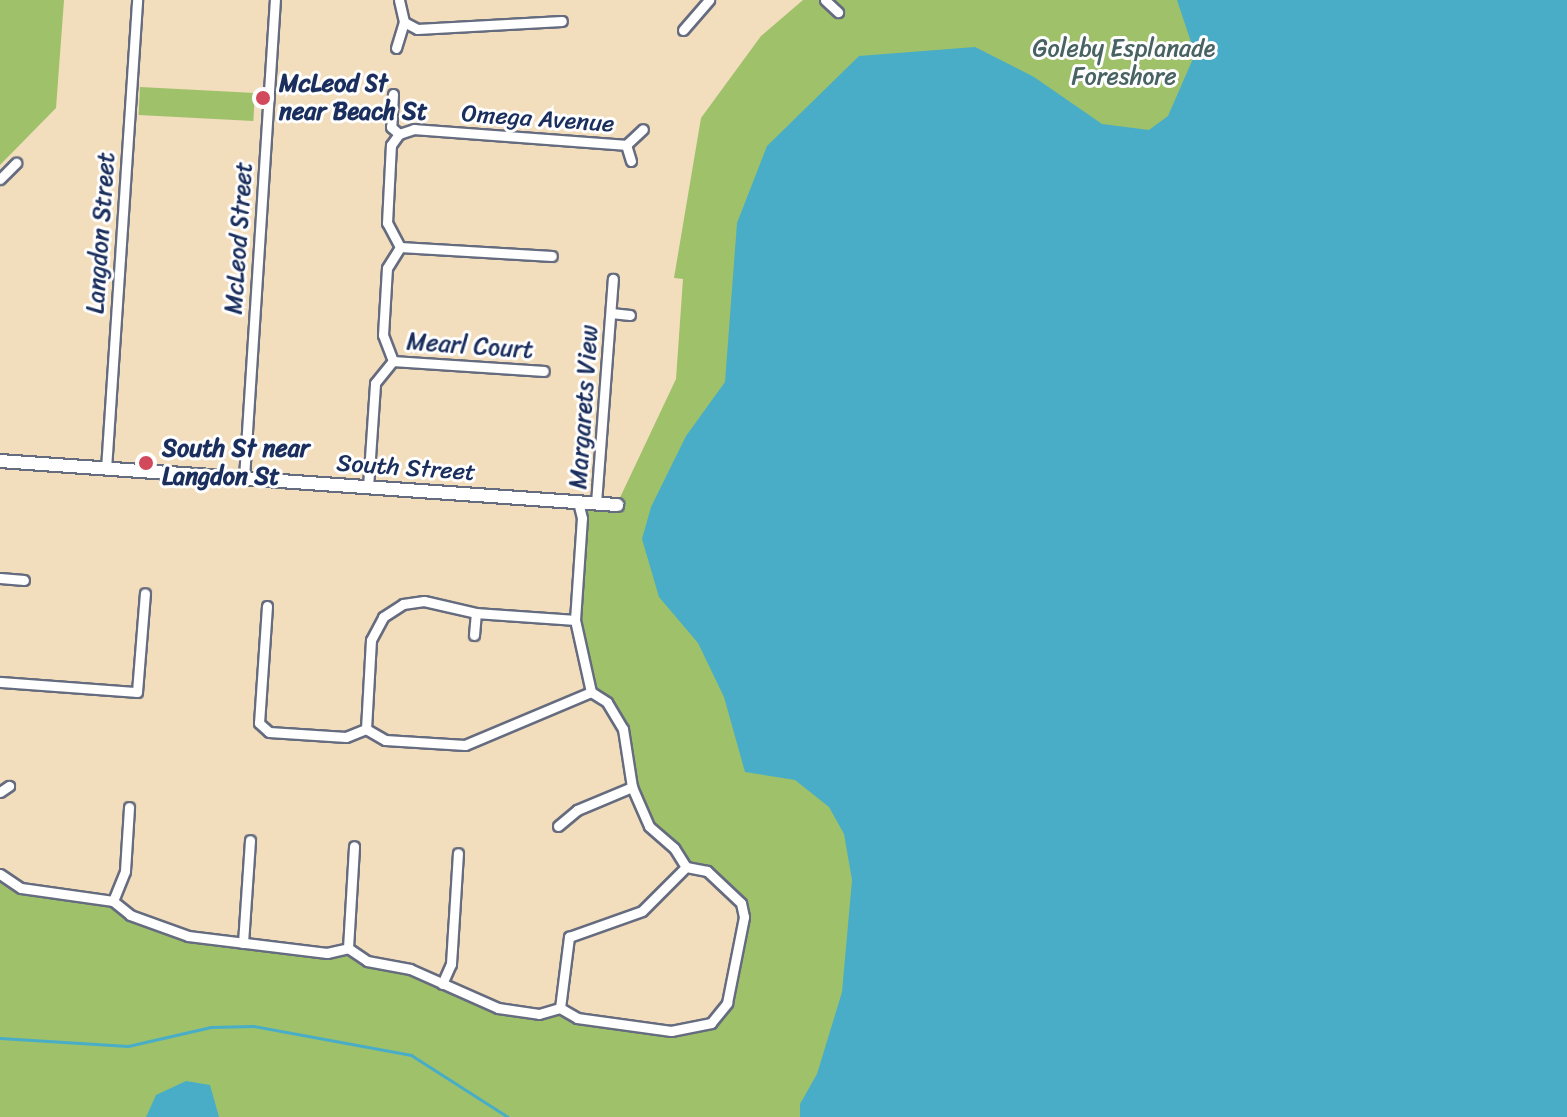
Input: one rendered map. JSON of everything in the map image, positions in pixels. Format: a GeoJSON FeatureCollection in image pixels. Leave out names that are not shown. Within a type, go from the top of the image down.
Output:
{"type":"FeatureCollection","features":[{"type":"Feature","properties":{"kind":"street","name":"Langdon Street"},"geometry":{"type":"LineString","coordinates":[[106,469],[137,0]]}},
{"type":"Feature","properties":{"kind":"street","name":"McLeod Street"},"geometry":{"type":"LineString","coordinates":[[244,478],[275,0]]}},
{"type":"Feature","properties":{"kind":"street"},"geometry":{"type":"LineString","coordinates":[[396,48],[404,22],[399,0]]}},
{"type":"Feature","properties":{"kind":"street"},"geometry":{"type":"LineString","coordinates":[[683,30],[709,0]]}},
{"type":"Feature","properties":{"kind":"street"},"geometry":{"type":"LineString","coordinates":[[825,0],[838,12]]}},
{"type":"Feature","properties":{"kind":"street"},"geometry":{"type":"LineString","coordinates":[[404,22],[417,29],[446,29],[473,23],[562,21]]}},
{"type":"Feature","properties":{"kind":"street"},"geometry":{"type":"LineString","coordinates":[[393,94],[391,127],[399,134],[391,145],[387,223],[400,247]]}},
{"type":"Feature","properties":{"kind":"street","name":"Omega Avenue"},"geometry":{"type":"LineString","coordinates":[[399,134],[414,129],[626,145],[643,129]]}},
{"type":"Feature","properties":{"kind":"street","name":"Omega Avenue"},"geometry":{"type":"LineString","coordinates":[[626,145],[631,161]]}},
{"type":"Feature","properties":{"kind":"street"},"geometry":{"type":"LineString","coordinates":[[0,179],[16,163]]}},
{"type":"Feature","properties":{"kind":"street"},"geometry":{"type":"LineString","coordinates":[[400,247],[552,256]]}},
{"type":"Feature","properties":{"kind":"street"},"geometry":{"type":"LineString","coordinates":[[368,487],[375,383],[393,361],[383,335],[387,268],[400,247]]}},
{"type":"Feature","properties":{"kind":"street","name":"Margarets View"},"geometry":{"type":"LineString","coordinates":[[596,503],[613,279]]}},
{"type":"Feature","properties":{"kind":"street","name":"Margarets View"},"geometry":{"type":"LineString","coordinates":[[611,313],[630,315]]}},
{"type":"Feature","properties":{"kind":"street","name":"Mearl Court"},"geometry":{"type":"LineString","coordinates":[[393,361],[544,371]]}},
{"type":"Feature","properties":{"kind":"street","name":"South Street"},"geometry":{"type":"LineString","coordinates":[[0,461],[617,505]]}},
{"type":"Feature","properties":{"kind":"street"},"geometry":{"type":"LineString","coordinates":[[0,874],[21,888],[113,901],[130,915],[188,936],[327,953],[348,948],[367,961],[410,969],[498,1008],[539,1014],[560,1008],[577,1018],[671,1031],[721,1016],[744,917],[741,903],[707,871],[686,867],[674,848],[649,826],[632,787],[623,729],[607,702],[591,692],[575,620],[582,518],[578,502]]}},
{"type":"Feature","properties":{"kind":"street"},"geometry":{"type":"LineString","coordinates":[[0,578],[24,580]]}},
{"type":"Feature","properties":{"kind":"street"},"geometry":{"type":"LineString","coordinates":[[0,682],[137,692],[145,593]]}},
{"type":"Feature","properties":{"kind":"street"},"geometry":{"type":"LineString","coordinates":[[366,729],[371,640],[383,617],[403,604],[424,601],[476,613],[575,620]]}},
{"type":"Feature","properties":{"kind":"street"},"geometry":{"type":"LineString","coordinates":[[267,606],[259,723],[269,732],[346,737],[366,729]]}},
{"type":"Feature","properties":{"kind":"street"},"geometry":{"type":"LineString","coordinates":[[375,609],[383,617]]}},
{"type":"Feature","properties":{"kind":"street"},"geometry":{"type":"LineString","coordinates":[[474,635],[476,613]]}},
{"type":"Feature","properties":{"kind":"street"},"geometry":{"type":"LineString","coordinates":[[366,729],[385,740],[465,745],[591,692]]}},
{"type":"Feature","properties":{"kind":"street"},"geometry":{"type":"LineString","coordinates":[[558,826],[577,810],[632,787]]}},
{"type":"Feature","properties":{"kind":"street"},"geometry":{"type":"LineString","coordinates":[[113,901],[125,871],[129,807]]}},
{"type":"Feature","properties":{"kind":"street"},"geometry":{"type":"LineString","coordinates":[[243,943],[250,840]]}},
{"type":"Feature","properties":{"kind":"street"},"geometry":{"type":"LineString","coordinates":[[348,948],[354,846]]}},
{"type":"Feature","properties":{"kind":"street"},"geometry":{"type":"LineString","coordinates":[[442,984],[451,964],[458,853]]}},
{"type":"Feature","properties":{"kind":"street"},"geometry":{"type":"LineString","coordinates":[[560,1008],[569,937],[642,911],[686,867]]}},
{"type":"Feature","properties":{"kind":"green space"},"geometry":{"type":"Polygon","coordinates":[[[0,0],[64,0],[56,108],[0,165],[0,0]]]}},
{"type":"Feature","properties":{"kind":"green space","name":"Goleby Esplanade Foreshore"},"geometry":{"type":"Polygon","coordinates":[[[803,0],[1276,0],[1470,1117],[0,1117],[0,874],[5,881],[105,900],[130,915],[188,936],[327,953],[348,948],[367,961],[398,966],[477,1000],[539,1014],[553,1009],[577,1018],[671,1031],[721,1016],[744,917],[741,903],[707,871],[686,867],[657,835],[632,787],[626,740],[607,702],[591,692],[578,648],[582,518],[578,502],[617,504],[676,379],[683,279],[674,278],[701,118],[761,36],[803,0]]]}},
{"type":"Feature","properties":{"kind":"green space"},"geometry":{"type":"Polygon","coordinates":[[[140,87],[255,93],[253,121],[139,115],[140,87]]]}},
{"type":"Feature","properties":{"kind":"water"},"geometry":{"type":"Polygon","coordinates":[[[1177,0],[1567,0],[1567,1117],[800,1117],[800,1104],[817,1074],[842,992],[852,880],[844,834],[829,807],[795,780],[745,772],[724,697],[698,643],[659,597],[642,539],[651,507],[686,436],[725,382],[737,223],[767,146],[859,56],[975,47],[1034,77],[1102,124],[1149,130],[1168,116],[1195,54],[1177,0]]]}},
{"type":"Feature","properties":{"kind":"water"},"geometry":{"type":"Polygon","coordinates":[[[186,1081],[210,1085],[219,1117],[146,1117],[156,1095],[186,1081]]]}},
{"type":"Feature","properties":{"kind":"waterway"},"geometry":{"type":"LineString","coordinates":[[0,1038],[128,1046],[211,1027],[253,1026],[411,1055],[508,1117]]}},
{"type":"Feature","properties":{"kind":"place","name":"McLeod St near Beach St"},"geometry":{"type":"Point","coordinates":[263,98]}},
{"type":"Feature","properties":{"kind":"place","name":"South St near Langdon St"},"geometry":{"type":"Point","coordinates":[146,463]}}]}
